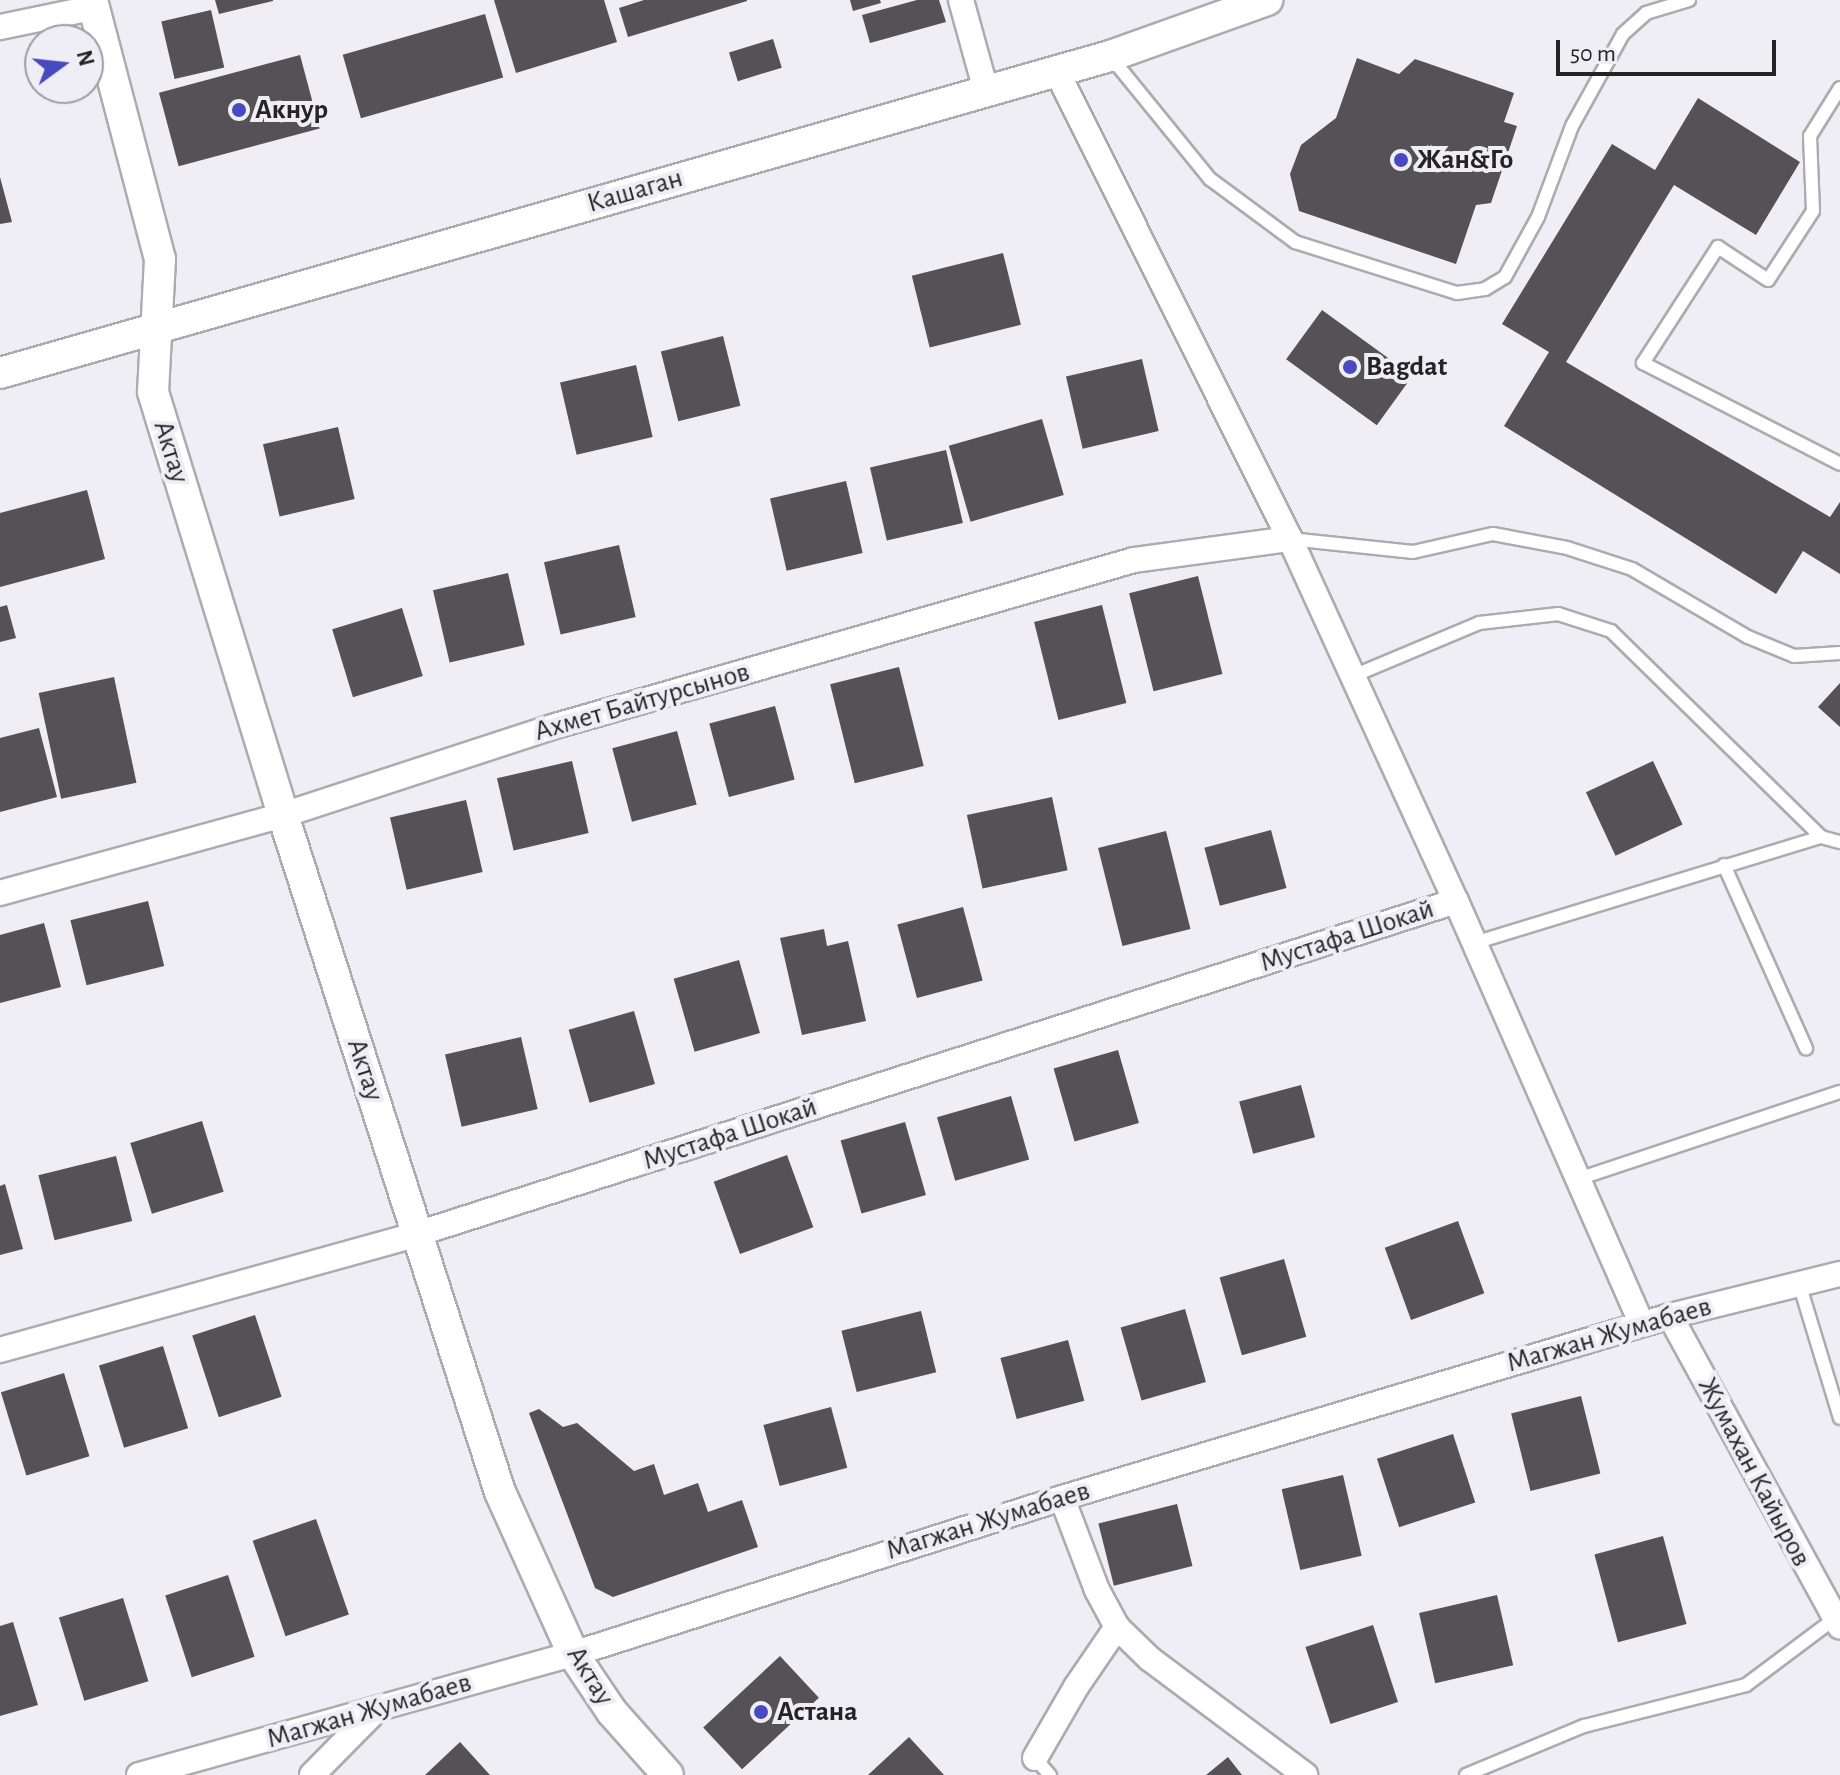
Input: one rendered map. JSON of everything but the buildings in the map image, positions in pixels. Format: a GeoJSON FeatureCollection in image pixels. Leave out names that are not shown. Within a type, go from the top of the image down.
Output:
{"type":"FeatureCollection","features":[{"type":"Feature","properties":{"kind":"street"},"geometry":{"type":"LineString","coordinates":[[961,0],[986,91]]}},
{"type":"Feature","properties":{"kind":"street","name":"Кашаган"},"geometry":{"type":"LineString","coordinates":[[0,373],[1110,56],[1267,0]]}},
{"type":"Feature","properties":{"kind":"street"},"geometry":{"type":"LineString","coordinates":[[0,27],[92,4]]}},
{"type":"Feature","properties":{"kind":"street","name":"Актау"},"geometry":{"type":"LineString","coordinates":[[92,4],[160,259],[153,328],[153,392],[283,815],[500,1492],[573,1654],[612,1712],[668,1775]]}},
{"type":"Feature","properties":{"kind":"street"},"geometry":{"type":"LineString","coordinates":[[1056,70],[1290,539],[1456,901],[1642,1324]]}},
{"type":"Feature","properties":{"kind":"street","name":"Ахмет Байтурсынов"},"geometry":{"type":"LineString","coordinates":[[0,893],[283,815],[552,727],[1134,560],[1290,539]]}},
{"type":"Feature","properties":{"kind":"street","name":"Мустафа Шокай"},"geometry":{"type":"LineString","coordinates":[[0,1350],[417,1234],[1456,901]]}},
{"type":"Feature","properties":{"kind":"street","name":"Магжан Жумабаев"},"geometry":{"type":"LineString","coordinates":[[139,1775],[573,1654],[1062,1498],[1642,1324],[1840,1274]]}},
{"type":"Feature","properties":{"kind":"street","name":"Жумахан Кайыров"},"geometry":{"type":"LineString","coordinates":[[1670,1316],[1836,1624]]}},
{"type":"Feature","properties":{"kind":"street"},"geometry":{"type":"LineString","coordinates":[[1062,1498],[1097,1590],[1117,1627],[1150,1659],[1305,1775]]}},
{"type":"Feature","properties":{"kind":"street"},"geometry":{"type":"LineString","coordinates":[[1042,1766],[1076,1687],[1117,1627]]}},
{"type":"Feature","properties":{"kind":"street"},"geometry":{"type":"LineString","coordinates":[[312,1775],[378,1708]]}},
{"type":"Feature","properties":{"kind":"lane"},"geometry":{"type":"LineString","coordinates":[[1110,56],[1210,179],[1295,242],[1457,293],[1485,289],[1505,277],[1538,217],[1572,126],[1623,34],[1646,13],[1689,0]]}},
{"type":"Feature","properties":{"kind":"lane"},"geometry":{"type":"LineString","coordinates":[[1840,88],[1810,136],[1813,211],[1768,280],[1718,247],[1643,363],[1840,464]]}},
{"type":"Feature","properties":{"kind":"lane"},"geometry":{"type":"LineString","coordinates":[[1290,539],[1413,552],[1493,534],[1567,548],[1632,569],[1748,637],[1794,656],[1840,653]]}},
{"type":"Feature","properties":{"kind":"lane"},"geometry":{"type":"LineString","coordinates":[[1353,676],[1479,623],[1558,614],[1611,631],[1821,837],[1840,842]]}},
{"type":"Feature","properties":{"kind":"lane"},"geometry":{"type":"LineString","coordinates":[[1474,943],[1821,837]]}},
{"type":"Feature","properties":{"kind":"lane"},"geometry":{"type":"LineString","coordinates":[[1724,865],[1806,1048]]}},
{"type":"Feature","properties":{"kind":"lane"},"geometry":{"type":"LineString","coordinates":[[1578,1179],[1840,1092]]}},
{"type":"Feature","properties":{"kind":"lane"},"geometry":{"type":"LineString","coordinates":[[1799,1283],[1840,1418]]}},
{"type":"Feature","properties":{"kind":"lane"},"geometry":{"type":"LineString","coordinates":[[1466,1775],[1584,1726],[1746,1685],[1836,1624]]}},
{"type":"Feature","properties":{"kind":"place","name":"Акнур"},"geometry":{"type":"Point","coordinates":[239,110]}},
{"type":"Feature","properties":{"kind":"place","name":"Жан&Го"},"geometry":{"type":"Point","coordinates":[1401,160]}},
{"type":"Feature","properties":{"kind":"place","name":"Bagdat"},"geometry":{"type":"Point","coordinates":[1350,367]}},
{"type":"Feature","properties":{"kind":"place","name":"Астана"},"geometry":{"type":"Point","coordinates":[761,1712]}}]}
